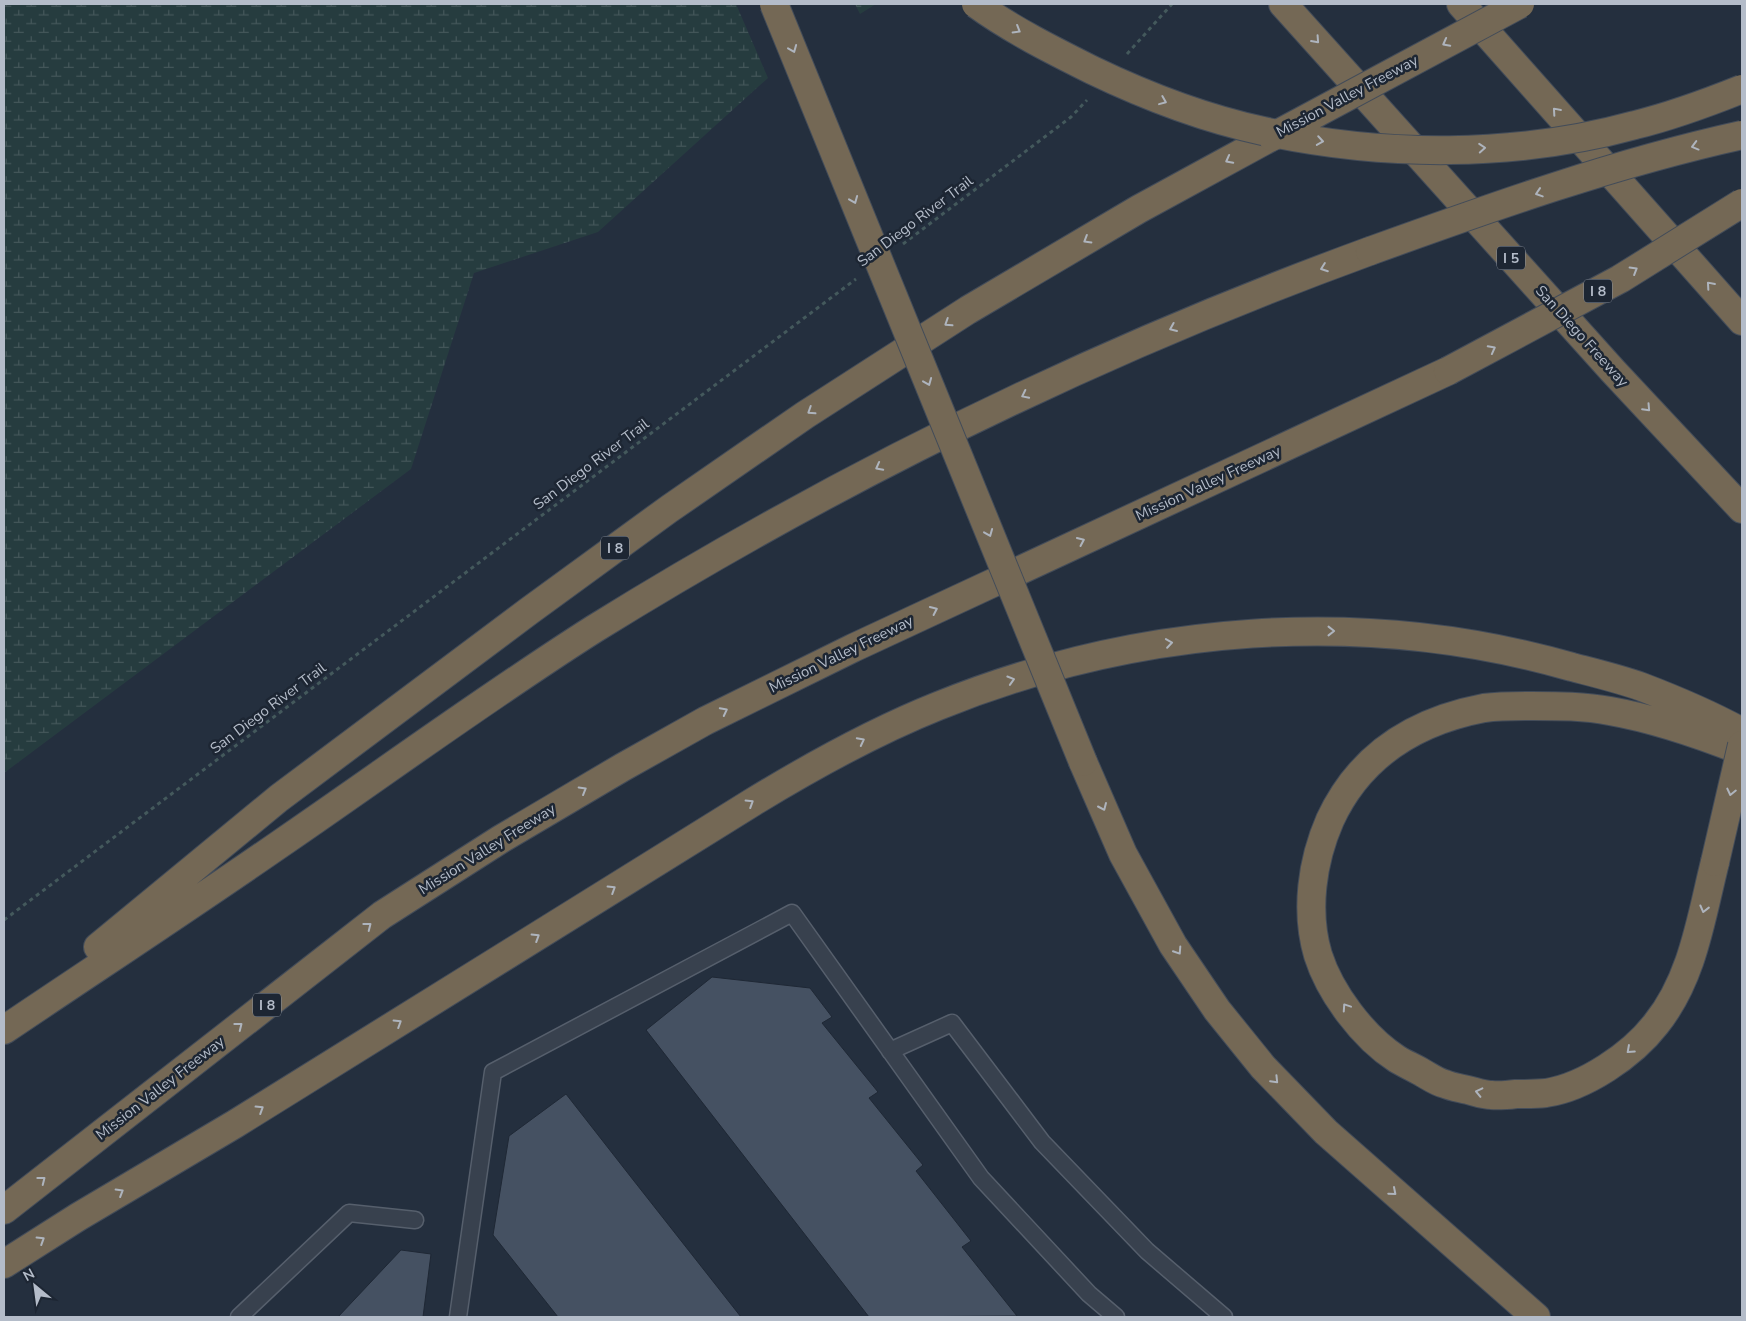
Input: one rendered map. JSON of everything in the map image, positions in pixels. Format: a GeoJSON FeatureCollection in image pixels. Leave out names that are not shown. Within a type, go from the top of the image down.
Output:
{"type":"FeatureCollection","features":[{"type":"Feature","properties":{"kind":"highway"},"geometry":{"type":"LineString","coordinates":[[774,4],[1083,762],[1123,854],[1174,945],[1217,1010],[1263,1067],[1326,1132],[1536,1317]]}},
{"type":"Feature","properties":{"kind":"highway"},"geometry":{"type":"LineString","coordinates":[[976,4],[1021,33],[1070,59],[1120,83],[1170,103],[1254,129],[1326,142],[1392,148],[1457,150],[1520,146],[1571,139],[1634,126],[1698,107],[1742,89]]}},
{"type":"Feature","properties":{"kind":"highway","name":"San Diego Freeway"},"geometry":{"type":"LineString","coordinates":[[1283,4],[1613,371],[1742,509]]}},
{"type":"Feature","properties":{"kind":"highway"},"geometry":{"type":"LineString","coordinates":[[1461,4],[1742,321]]}},
{"type":"Feature","properties":{"kind":"highway","name":"Mission Valley Freeway"},"geometry":{"type":"LineString","coordinates":[[4,1025],[279,798],[669,509],[805,415],[968,310],[1139,209],[1520,4]]}},
{"type":"Feature","properties":{"kind":"highway"},"geometry":{"type":"LineString","coordinates":[[4,1030],[282,843],[466,713],[594,630],[754,534],[909,452],[1076,370],[1232,303],[1467,216],[1570,182],[1659,156],[1742,135]]}},
{"type":"Feature","properties":{"kind":"highway","name":"Mission Valley Freeway"},"geometry":{"type":"LineString","coordinates":[[4,1210],[382,915],[509,834],[622,767],[704,722],[853,648],[1448,372],[1620,279],[1742,203]]}},
{"type":"Feature","properties":{"kind":"highway"},"geometry":{"type":"LineString","coordinates":[[4,1264],[78,1217],[235,1124],[752,802],[818,764],[874,734],[936,706],[1058,665],[1117,651],[1224,636],[1332,631],[1399,635],[1444,640],[1539,657],[1641,686],[1742,732]]}},
{"type":"Feature","properties":{"kind":"highway"},"geometry":{"type":"LineString","coordinates":[[1742,744],[1715,862],[1685,977],[1656,1025],[1622,1057],[1600,1072],[1575,1084],[1548,1093],[1492,1095],[1444,1084],[1395,1058],[1370,1037],[1348,1011],[1331,984],[1318,955],[1313,926],[1314,869],[1322,839],[1335,811],[1351,785],[1370,762],[1392,744],[1419,728],[1450,717],[1486,708],[1567,706],[1609,710],[1650,719],[1687,729],[1742,751]]}},
{"type":"Feature","properties":{"kind":"lane"},"geometry":{"type":"LineString","coordinates":[[458,1317],[493,1072],[792,913],[981,1178],[1089,1294],[1116,1317]]}},
{"type":"Feature","properties":{"kind":"lane"},"geometry":{"type":"LineString","coordinates":[[890,1051],[952,1023],[1042,1142],[1147,1251],[1224,1317]]}},
{"type":"Feature","properties":{"kind":"lane"},"geometry":{"type":"LineString","coordinates":[[239,1317],[349,1213],[415,1220]]}},
{"type":"Feature","properties":{"kind":"path"},"geometry":{"type":"LineString","coordinates":[[1122,61],[1172,4]]}},
{"type":"Feature","properties":{"kind":"path","name":"San Diego River Trail"},"geometry":{"type":"LineString","coordinates":[[897,248],[1071,117],[1090,96]]}},
{"type":"Feature","properties":{"kind":"path","name":"San Diego River Trail"},"geometry":{"type":"LineString","coordinates":[[4,920],[857,278]]}},
{"type":"Feature","properties":{"kind":"green space"},"geometry":{"type":"Polygon","coordinates":[[[4,4],[736,4],[768,78],[598,232],[474,273],[411,469],[4,773],[4,4]]]}},
{"type":"Feature","properties":{"kind":"green space"},"geometry":{"type":"Polygon","coordinates":[[[855,4],[876,4],[860,14],[855,4]]]}},
{"type":"Feature","properties":{"kind":"building"},"geometry":{"type":"Polygon","coordinates":[[[712,977],[810,988],[832,1017],[822,1023],[878,1092],[869,1098],[923,1165],[916,1171],[971,1241],[962,1247],[1017,1316],[869,1317],[646,1030],[712,977]]]}},
{"type":"Feature","properties":{"kind":"building"},"geometry":{"type":"Polygon","coordinates":[[[566,1094],[741,1317],[558,1317],[493,1235],[509,1136],[566,1094]]]}},
{"type":"Feature","properties":{"kind":"building"},"geometry":{"type":"Polygon","coordinates":[[[401,1250],[431,1254],[423,1317],[338,1317],[401,1250]]]}}]}
